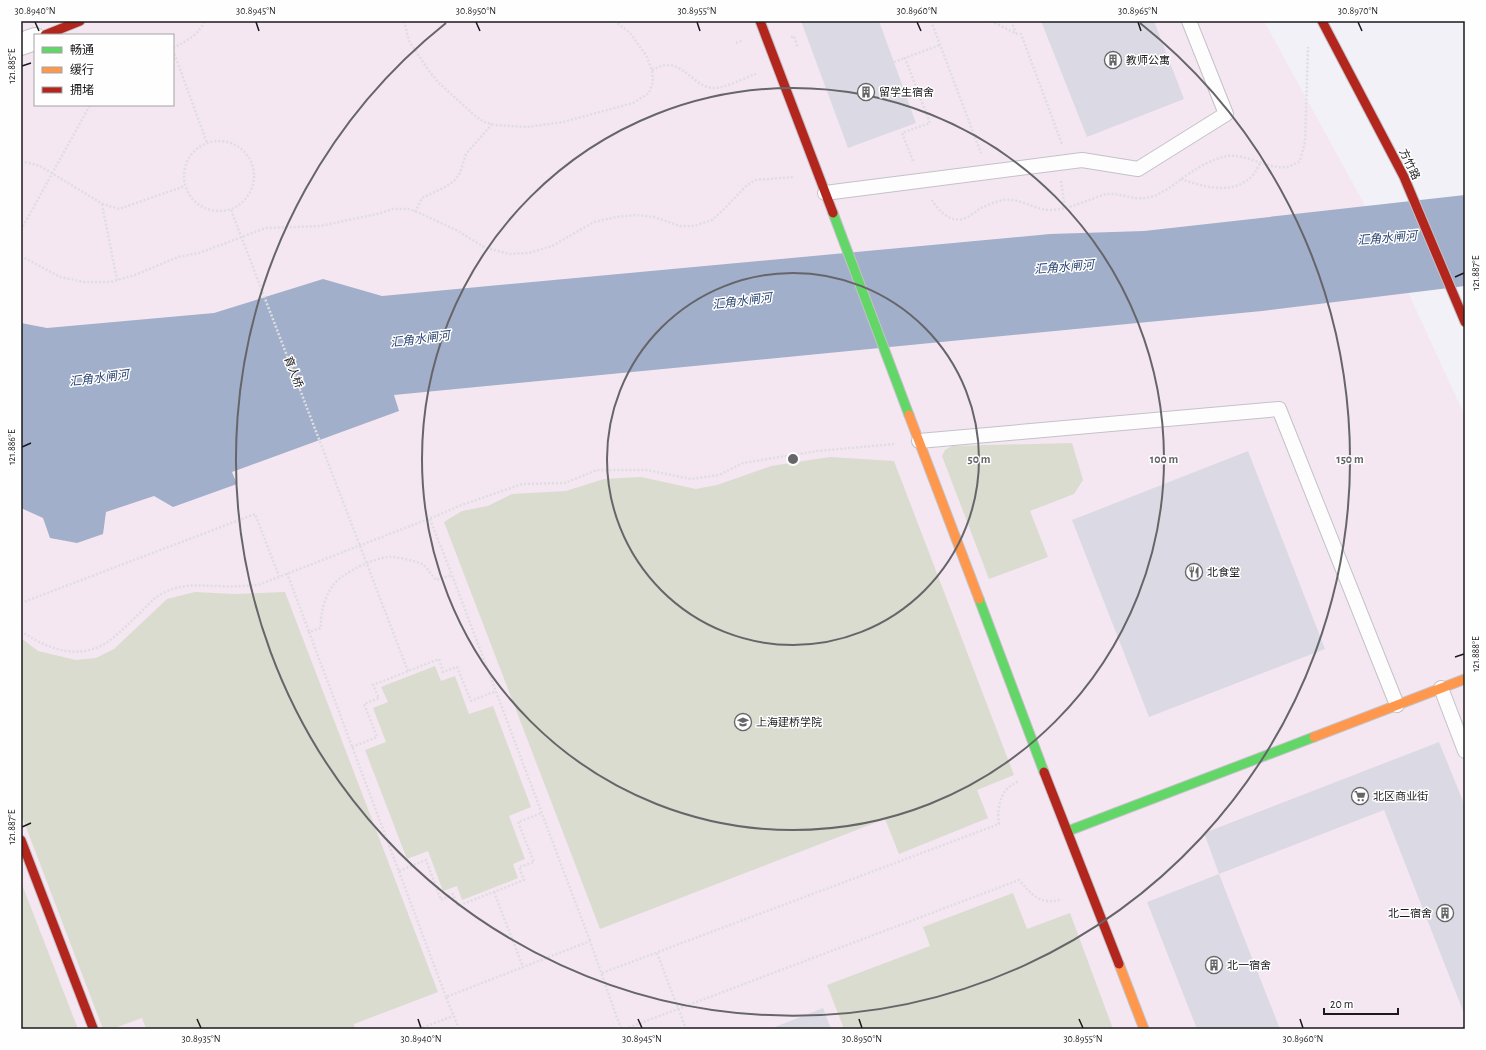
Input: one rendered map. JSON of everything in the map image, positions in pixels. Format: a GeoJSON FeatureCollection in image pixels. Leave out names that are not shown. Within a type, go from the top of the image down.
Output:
{"type":"FeatureCollection","features":[{"type":"Feature","properties":{"kind":"street"},"geometry":{"type":"LineString","coordinates":[[48,34],[80,21]]}},
{"type":"Feature","properties":{"kind":"street"},"geometry":{"type":"LineString","coordinates":[[760,21],[1144,1029]]}},
{"type":"Feature","properties":{"kind":"street","name":"方竹路"},"geometry":{"type":"LineString","coordinates":[[1322,21],[1404,177],[1465,322]]}},
{"type":"Feature","properties":{"kind":"street"},"geometry":{"type":"LineString","coordinates":[[21,44],[34,39]]}},
{"type":"Feature","properties":{"kind":"street"},"geometry":{"type":"LineString","coordinates":[[1068,831],[1465,679]]}},
{"type":"Feature","properties":{"kind":"street"},"geometry":{"type":"LineString","coordinates":[[21,840],[94,1028]]}},
{"type":"Feature","properties":{"kind":"lane"},"geometry":{"type":"LineString","coordinates":[[825,193],[1082,160],[1138,169],[1226,114],[1189,21]]}},
{"type":"Feature","properties":{"kind":"lane"},"geometry":{"type":"LineString","coordinates":[[919,441],[1279,409],[1397,705]]}},
{"type":"Feature","properties":{"kind":"lane"},"geometry":{"type":"LineString","coordinates":[[1441,688],[1465,751]]}},
{"type":"Feature","properties":{"kind":"path"},"geometry":{"type":"LineString","coordinates":[[174,48],[199,32],[205,21]]}},
{"type":"Feature","properties":{"kind":"path"},"geometry":{"type":"LineString","coordinates":[[404,21],[410,41],[429,71],[474,115],[484,122],[492,124],[527,127],[563,122],[598,111],[634,103],[650,93],[653,82],[652,70],[646,55],[630,33],[615,21]]}},
{"type":"Feature","properties":{"kind":"path"},"geometry":{"type":"LineString","coordinates":[[931,21],[988,172]]}},
{"type":"Feature","properties":{"kind":"path"},"geometry":{"type":"LineString","coordinates":[[991,21],[1017,34],[1021,34],[1069,162]]}},
{"type":"Feature","properties":{"kind":"path"},"geometry":{"type":"LineString","coordinates":[[1011,21],[1017,34]]}},
{"type":"Feature","properties":{"kind":"path"},"geometry":{"type":"LineString","coordinates":[[894,62],[940,44]]}},
{"type":"Feature","properties":{"kind":"path"},"geometry":{"type":"LineString","coordinates":[[174,52],[207,143]]}},
{"type":"Feature","properties":{"kind":"path"},"geometry":{"type":"LineString","coordinates":[[905,58],[930,123],[902,133],[920,181]]}},
{"type":"Feature","properties":{"kind":"path"},"geometry":{"type":"LineString","coordinates":[[652,70],[666,65],[671,65],[703,85],[714,88],[724,86],[776,66]]}},
{"type":"Feature","properties":{"kind":"path"},"geometry":{"type":"LineString","coordinates":[[21,230],[89,106]]}},
{"type":"Feature","properties":{"kind":"path"},"geometry":{"type":"LineString","coordinates":[[416,212],[422,198],[447,186],[455,180],[460,173],[466,154],[492,124]]}},
{"type":"Feature","properties":{"kind":"path"},"geometry":{"type":"LineString","coordinates":[[212,141],[224,141],[236,145],[245,152],[251,162],[254,174],[254,185],[249,196],[241,204],[231,210],[219,212],[208,210],[198,205],[190,197],[185,186],[183,174],[186,163],[192,153],[201,145],[207,143],[212,141]]}},
{"type":"Feature","properties":{"kind":"path"},"geometry":{"type":"LineString","coordinates":[[21,161],[40,166],[102,203],[119,209],[185,186]]}},
{"type":"Feature","properties":{"kind":"path"},"geometry":{"type":"LineString","coordinates":[[1181,179],[1198,185],[1222,189],[1242,184],[1253,175],[1261,162]]}},
{"type":"Feature","properties":{"kind":"path"},"geometry":{"type":"LineString","coordinates":[[21,256],[60,277],[84,282],[110,282],[178,257],[200,253],[266,228],[320,226],[377,214],[394,208],[409,209],[416,212],[458,231],[484,247],[509,254],[529,253],[552,246],[594,222],[616,217],[636,215],[654,218],[680,226],[694,226],[712,220],[724,210],[747,185],[756,180],[818,175]]}},
{"type":"Feature","properties":{"kind":"path"},"geometry":{"type":"LineString","coordinates":[[1061,183],[1066,208]]}},
{"type":"Feature","properties":{"kind":"path"},"geometry":{"type":"LineString","coordinates":[[102,203],[117,280]]}},
{"type":"Feature","properties":{"kind":"path","name":"育人桥"},"geometry":{"type":"LineString","coordinates":[[231,210],[408,671]]}},
{"type":"Feature","properties":{"kind":"path"},"geometry":{"type":"LineString","coordinates":[[945,214],[953,220]]}},
{"type":"Feature","properties":{"kind":"path"},"geometry":{"type":"LineString","coordinates":[[21,632],[40,643],[58,649],[79,653],[95,649],[112,638],[154,598],[168,591],[183,586],[198,584],[218,586],[258,585],[430,519],[459,506],[522,484],[565,483],[597,470],[647,470],[691,480],[719,475],[743,462],[817,451],[919,441]]}},
{"type":"Feature","properties":{"kind":"path"},"geometry":{"type":"LineString","coordinates":[[21,603],[254,514],[279,576]]}},
{"type":"Feature","properties":{"kind":"path"},"geometry":{"type":"LineString","coordinates":[[430,519],[602,973],[621,1029]]}},
{"type":"Feature","properties":{"kind":"path"},"geometry":{"type":"LineString","coordinates":[[309,632],[321,628],[320,618],[327,598],[334,585],[346,573],[367,563],[389,557],[423,564],[436,580],[452,575]]}},
{"type":"Feature","properties":{"kind":"path"},"geometry":{"type":"LineString","coordinates":[[286,573],[459,1029]]}},
{"type":"Feature","properties":{"kind":"path"},"geometry":{"type":"LineString","coordinates":[[352,747],[377,737],[364,704],[378,698],[373,685],[438,659],[444,672],[457,667],[471,701],[496,691]]}},
{"type":"Feature","properties":{"kind":"path"},"geometry":{"type":"LineString","coordinates":[[602,973],[998,824],[998,813],[1002,796],[1007,788],[1019,781]]}},
{"type":"Feature","properties":{"kind":"path"},"geometry":{"type":"LineString","coordinates":[[399,871],[426,860],[441,900],[453,894],[458,906],[524,880],[519,867],[534,862],[518,822],[542,813]]}},
{"type":"Feature","properties":{"kind":"path"},"geometry":{"type":"LineString","coordinates":[[625,1029],[1019,880],[1038,899],[1054,902],[1062,899]]}},
{"type":"Feature","properties":{"kind":"path"},"geometry":{"type":"LineString","coordinates":[[494,892],[523,967]]}},
{"type":"Feature","properties":{"kind":"path"},"geometry":{"type":"LineString","coordinates":[[446,997],[590,941]]}},
{"type":"Feature","properties":{"kind":"path"},"geometry":{"type":"LineString","coordinates":[[657,953],[686,1029]]}},
{"type":"Feature","properties":{"kind":"path"},"geometry":{"type":"LineString","coordinates":[[419,1029],[453,1016]]}},
{"type":"Feature","properties":{"kind":"shaded area","name":"上海建桥学院"},"geometry":{"type":"Polygon","coordinates":[[[21,21],[1264,21],[1385,242],[1465,416],[1465,1029],[21,1029],[21,21]]]}},
{"type":"Feature","properties":{"kind":"shaded area"},"geometry":{"type":"Polygon","coordinates":[[[1072,443],[1083,480],[1074,494],[1030,511],[1048,557],[989,579],[942,456],[945,450],[952,446],[1072,443]]]}},
{"type":"Feature","properties":{"kind":"shaded area"},"geometry":{"type":"Polygon","coordinates":[[[830,457],[894,461],[1014,775],[977,790],[988,818],[899,854],[885,819],[600,929],[444,522],[462,511],[488,506],[512,494],[566,491],[604,479],[641,477],[696,489],[717,485],[771,466],[830,457]]]}},
{"type":"Feature","properties":{"kind":"shaded area"},"geometry":{"type":"Polygon","coordinates":[[[195,592],[234,594],[285,592],[438,992],[354,1024],[355,1029],[146,1029],[142,1018],[112,1029],[103,1029],[21,814],[21,638],[38,651],[76,660],[96,658],[114,649],[167,599],[195,592]]]}},
{"type":"Feature","properties":{"kind":"shaded area"},"geometry":{"type":"Polygon","coordinates":[[[435,666],[441,681],[455,676],[469,714],[493,706],[531,807],[509,816],[525,859],[513,864],[518,878],[462,900],[457,886],[443,891],[428,851],[407,859],[365,750],[386,742],[373,708],[388,702],[381,687],[435,666]]]}},
{"type":"Feature","properties":{"kind":"shaded area"},"geometry":{"type":"Polygon","coordinates":[[[21,882],[78,1029],[21,1029],[21,882]]]}},
{"type":"Feature","properties":{"kind":"shaded area"},"geometry":{"type":"Polygon","coordinates":[[[1013,893],[1027,929],[1070,913],[1113,1029],[844,1029],[827,985],[930,946],[923,927],[1013,893]]]}},
{"type":"Feature","properties":{"kind":"water","name":"汇角水闸河"},"geometry":{"type":"Polygon","coordinates":[[[1465,195],[1465,286],[1262,311],[394,395],[399,411],[232,472],[237,484],[173,507],[154,496],[106,512],[103,534],[77,543],[50,538],[43,518],[21,508],[21,323],[47,328],[214,313],[323,279],[382,296],[1050,234],[1144,231],[1465,195]]]}},
{"type":"Feature","properties":{"kind":"building","name":"留学生宿舍"},"geometry":{"type":"Polygon","coordinates":[[[801,21],[879,21],[916,123],[848,148],[801,21]]]}},
{"type":"Feature","properties":{"kind":"building","name":"教师公寓"},"geometry":{"type":"Polygon","coordinates":[[[1041,21],[1154,21],[1184,99],[1087,137],[1041,21]]]}},
{"type":"Feature","properties":{"kind":"building","name":"北食堂"},"geometry":{"type":"Polygon","coordinates":[[[1248,451],[1325,649],[1149,717],[1072,520],[1248,451]]]}},
{"type":"Feature","properties":{"kind":"building"},"geometry":{"type":"Polygon","coordinates":[[[1439,742],[1465,806],[1465,1016],[1384,810],[1219,874],[1204,833],[1439,742]]]}},
{"type":"Feature","properties":{"kind":"building","name":"北一宿舍"},"geometry":{"type":"Polygon","coordinates":[[[1219,874],[1280,1029],[1197,1029],[1147,902],[1219,874]]]}},
{"type":"Feature","properties":{"kind":"building"},"geometry":{"type":"Polygon","coordinates":[[[823,1008],[831,1029],[770,1029],[823,1008]]]}},
{"type":"Feature","properties":{"kind":"traffic: fast"},"geometry":{"type":"LineString","coordinates":[[833,213],[909,415]]}},
{"type":"Feature","properties":{"kind":"traffic: fast"},"geometry":{"type":"LineString","coordinates":[[979,599],[1044,772]]}},
{"type":"Feature","properties":{"kind":"traffic: fast"},"geometry":{"type":"LineString","coordinates":[[1068,831],[1314,737]]}},
{"type":"Feature","properties":{"kind":"traffic: slow"},"geometry":{"type":"LineString","coordinates":[[909,415],[979,599]]}},
{"type":"Feature","properties":{"kind":"traffic: slow"},"geometry":{"type":"LineString","coordinates":[[1314,737],[1465,679]]}},
{"type":"Feature","properties":{"kind":"traffic: slow"},"geometry":{"type":"LineString","coordinates":[[1119,964],[1144,1029]]}},
{"type":"Feature","properties":{"kind":"traffic: jam"},"geometry":{"type":"LineString","coordinates":[[48,34],[80,21]]}},
{"type":"Feature","properties":{"kind":"traffic: jam"},"geometry":{"type":"LineString","coordinates":[[760,21],[833,213]]}},
{"type":"Feature","properties":{"kind":"traffic: jam"},"geometry":{"type":"LineString","coordinates":[[1322,21],[1404,177],[1465,322]]}},
{"type":"Feature","properties":{"kind":"traffic: jam"},"geometry":{"type":"LineString","coordinates":[[1044,772],[1119,964]]}},
{"type":"Feature","properties":{"kind":"traffic: jam"},"geometry":{"type":"LineString","coordinates":[[21,840],[93,1028]]}},
{"type":"Feature","properties":{"kind":"place","name":"教师公寓"},"geometry":{"type":"Point","coordinates":[1113,60]}},
{"type":"Feature","properties":{"kind":"place","name":"留学生宿舍"},"geometry":{"type":"Point","coordinates":[866,92]}},
{"type":"Feature","properties":{"kind":"place","name":"北食堂"},"geometry":{"type":"Point","coordinates":[1194,572]}},
{"type":"Feature","properties":{"kind":"place","name":"上海建桥学院"},"geometry":{"type":"Point","coordinates":[743,722]}},
{"type":"Feature","properties":{"kind":"place","name":"北区商业街"},"geometry":{"type":"Point","coordinates":[1360,796]}},
{"type":"Feature","properties":{"kind":"place","name":"北二宿舍"},"geometry":{"type":"Point","coordinates":[1445,913]}},
{"type":"Feature","properties":{"kind":"place","name":"北一宿舍"},"geometry":{"type":"Point","coordinates":[1214,965]}}]}
